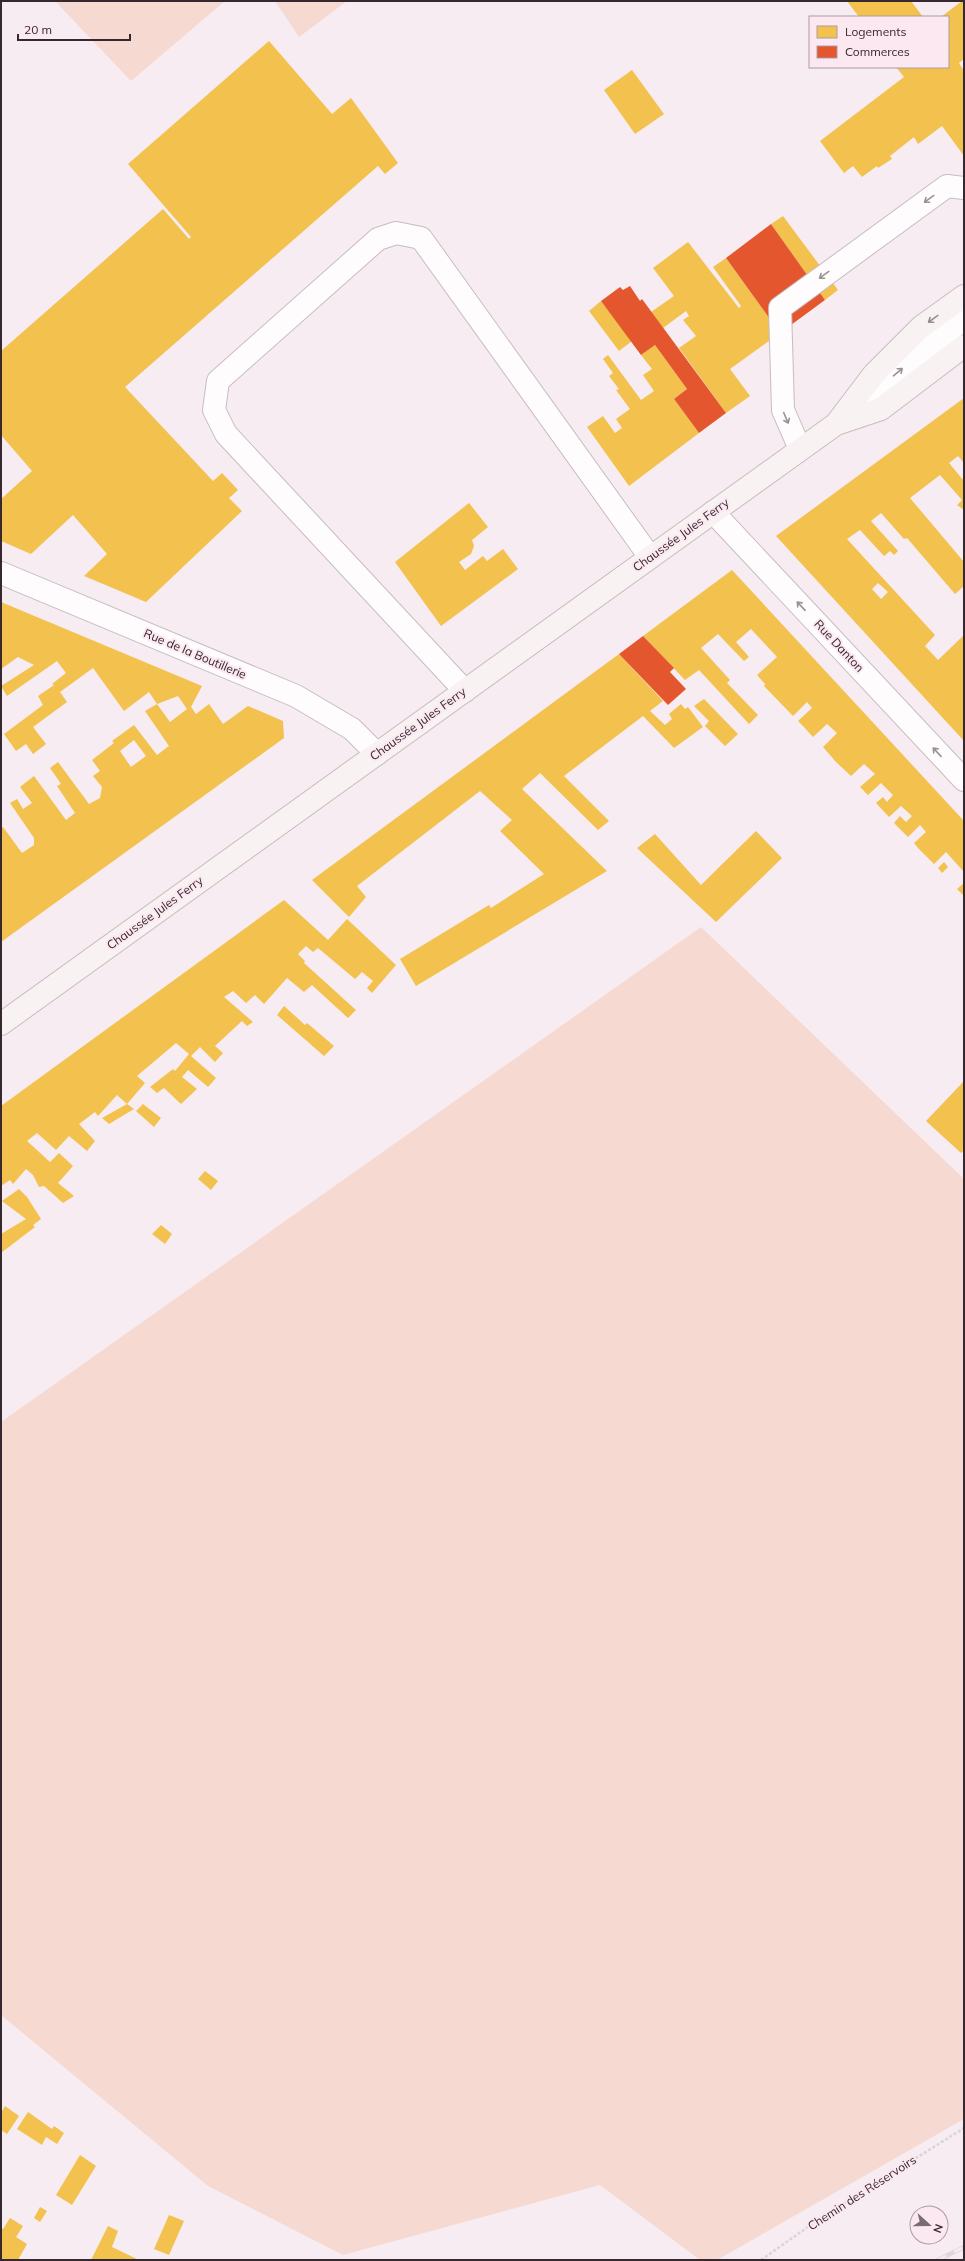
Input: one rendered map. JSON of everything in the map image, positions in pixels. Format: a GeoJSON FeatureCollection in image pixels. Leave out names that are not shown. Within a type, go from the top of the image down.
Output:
{"type":"FeatureCollection","features":[{"type":"Feature","properties":{"kind":"main road","name":"Chaussée Jules Ferry"},"geometry":{"type":"LineString","coordinates":[[836,424],[874,374],[921,327],[964,296]]}},
{"type":"Feature","properties":{"kind":"main road","name":"Chaussée Jules Ferry"},"geometry":{"type":"LineString","coordinates":[[1,1024],[800,449],[836,424],[881,409],[964,346]]}},
{"type":"Feature","properties":{"kind":"street"},"geometry":{"type":"LineString","coordinates":[[800,449],[783,410],[780,308],[947,186],[964,188]]}},
{"type":"Feature","properties":{"kind":"street"},"geometry":{"type":"LineString","coordinates":[[465,691],[226,434],[214,410],[218,381],[378,239],[396,233],[420,238],[650,557]]}},
{"type":"Feature","properties":{"kind":"street"},"geometry":{"type":"LineString","coordinates":[[836,424],[964,319]]}},
{"type":"Feature","properties":{"kind":"street","name":"Rue Danton"},"geometry":{"type":"LineString","coordinates":[[713,512],[964,780]]}},
{"type":"Feature","properties":{"kind":"street","name":"Rue de la Boutillerie"},"geometry":{"type":"LineString","coordinates":[[1,573],[296,696],[352,729],[377,754]]}},
{"type":"Feature","properties":{"kind":"path","name":"Chemin des Réservoirs"},"geometry":{"type":"LineString","coordinates":[[761,2260],[822,2217],[964,2128]]}},
{"type":"Feature","properties":{"kind":"shaded area"},"geometry":{"type":"Polygon","coordinates":[[[55,1],[225,1],[131,81],[55,1]]]}},
{"type":"Feature","properties":{"kind":"shaded area"},"geometry":{"type":"Polygon","coordinates":[[[275,1],[347,1],[299,37],[275,1]]]}},
{"type":"Feature","properties":{"kind":"shaded area"},"geometry":{"type":"Polygon","coordinates":[[[701,927],[964,1179],[964,2119],[717,2260],[700,2260],[600,2185],[343,2255],[208,2186],[1,2015],[1,1422],[701,927]]]}},
{"type":"Feature","properties":{"kind":"building: Logements"},"geometry":{"type":"Polygon","coordinates":[[[847,1],[911,1],[922,16],[858,16],[847,1]]]}},
{"type":"Feature","properties":{"kind":"building: Logements"},"geometry":{"type":"Polygon","coordinates":[[[964,1],[964,59],[959,63],[964,71],[964,156],[942,126],[918,144],[914,137],[890,156],[892,159],[878,168],[877,166],[862,177],[853,166],[844,173],[820,141],[904,77],[897,68],[949,68],[949,16],[942,16],[964,1]]]}},
{"type":"Feature","properties":{"kind":"building: Logements"},"geometry":{"type":"Polygon","coordinates":[[[269,41],[332,114],[351,98],[398,163],[385,174],[378,166],[125,387],[213,481],[222,473],[238,490],[229,498],[242,511],[146,602],[84,576],[107,554],[73,515],[31,554],[1,541],[1,499],[32,471],[1,435],[1,351],[163,209],[189,239],[191,237],[128,164],[269,41]]]}},
{"type":"Feature","properties":{"kind":"building: Logements"},"geometry":{"type":"Polygon","coordinates":[[[632,70],[664,114],[635,134],[604,90],[632,70]]]}},
{"type":"Feature","properties":{"kind":"building: Logements"},"geometry":{"type":"Polygon","coordinates":[[[783,216],[838,290],[825,300],[771,224],[783,216]]]}},
{"type":"Feature","properties":{"kind":"building: Logements"},"geometry":{"type":"Polygon","coordinates":[[[688,242],[739,308],[741,306],[713,267],[726,258],[780,333],[730,369],[750,396],[726,413],[679,348],[696,336],[683,320],[689,316],[686,311],[663,328],[651,312],[674,296],[653,268],[688,242]]]}},
{"type":"Feature","properties":{"kind":"building: Logements"},"geometry":{"type":"Polygon","coordinates":[[[601,301],[632,341],[619,351],[589,311],[601,301]]]}},
{"type":"Feature","properties":{"kind":"building: Logements"},"geometry":{"type":"Polygon","coordinates":[[[655,345],[687,389],[674,399],[699,433],[629,486],[587,427],[603,416],[615,433],[622,428],[616,419],[630,409],[616,390],[619,389],[609,376],[613,373],[603,359],[608,355],[641,400],[654,391],[643,375],[652,369],[641,355],[655,345]]]}},
{"type":"Feature","properties":{"kind":"building: Logements"},"geometry":{"type":"Polygon","coordinates":[[[964,398],[964,463],[958,456],[949,463],[964,481],[964,510],[957,505],[962,500],[940,475],[910,498],[964,562],[964,586],[955,594],[907,538],[904,539],[881,513],[871,521],[898,551],[894,555],[890,551],[884,556],[860,530],[847,539],[935,635],[925,646],[938,660],[964,635],[964,741],[776,536],[964,398]],[[878,583],[872,589],[881,599],[888,592],[878,583]]]}},
{"type":"Feature","properties":{"kind":"building: Logements"},"geometry":{"type":"Polygon","coordinates":[[[469,503],[488,527],[472,540],[474,546],[471,554],[459,562],[465,570],[483,556],[487,561],[503,549],[518,569],[441,626],[395,562],[469,503]]]}},
{"type":"Feature","properties":{"kind":"building: Logements"},"geometry":{"type":"Polygon","coordinates":[[[732,570],[964,821],[964,872],[946,852],[934,864],[918,848],[914,843],[926,832],[920,825],[908,837],[894,823],[900,816],[906,822],[912,816],[901,806],[889,817],[876,803],[883,797],[887,802],[893,795],[881,783],[868,795],[860,787],[875,774],[864,764],[851,776],[836,762],[823,747],[837,733],[827,724],[813,737],[798,721],[812,708],[807,702],[793,716],[764,686],[765,684],[757,675],[777,657],[751,629],[736,642],[749,657],[744,661],[718,634],[701,648],[730,680],[727,683],[758,715],[749,724],[699,670],[685,680],[643,636],[732,570]]]}},
{"type":"Feature","properties":{"kind":"building: Logements"},"geometry":{"type":"Polygon","coordinates":[[[1,602],[202,686],[191,707],[196,714],[209,704],[223,724],[248,706],[283,721],[284,738],[1,942],[1,829],[3,827],[22,853],[34,845],[34,838],[10,803],[17,799],[23,809],[32,803],[20,787],[34,776],[66,820],[75,813],[57,786],[61,784],[50,768],[58,762],[89,804],[100,798],[102,787],[93,776],[100,771],[92,760],[114,743],[112,741],[134,725],[157,755],[169,746],[145,711],[157,704],[149,692],[124,711],[93,668],[60,692],[67,702],[33,727],[46,744],[33,754],[26,744],[16,751],[4,734],[43,705],[38,696],[54,685],[52,684],[66,673],[57,661],[7,696],[1,686],[34,665],[18,657],[1,669],[1,602]],[[178,696],[157,704],[170,722],[187,709],[178,696]],[[134,740],[120,751],[131,767],[146,756],[134,740]]]}},
{"type":"Feature","properties":{"kind":"building: Logements"},"geometry":{"type":"Polygon","coordinates":[[[619,654],[663,701],[650,711],[665,725],[672,719],[669,714],[681,704],[685,709],[688,707],[703,727],[674,748],[643,716],[564,776],[609,821],[598,830],[540,773],[522,789],[607,871],[416,986],[400,959],[489,905],[491,908],[544,874],[500,831],[512,820],[480,791],[357,886],[366,897],[349,917],[312,880],[619,654]]]}},
{"type":"Feature","properties":{"kind":"building: Logements"},"geometry":{"type":"Polygon","coordinates":[[[704,699],[738,734],[725,746],[705,726],[709,721],[694,706],[704,699]]]}},
{"type":"Feature","properties":{"kind":"building: Logements"},"geometry":{"type":"Polygon","coordinates":[[[756,831],[782,858],[716,922],[637,848],[655,834],[701,885],[756,831]]]}},
{"type":"Feature","properties":{"kind":"building: Logements"},"geometry":{"type":"Polygon","coordinates":[[[944,862],[948,867],[942,873],[938,868],[944,862]]]}},
{"type":"Feature","properties":{"kind":"building: Logements"},"geometry":{"type":"Polygon","coordinates":[[[964,883],[964,896],[957,889],[964,883]]]}},
{"type":"Feature","properties":{"kind":"building: Logements"},"geometry":{"type":"Polygon","coordinates":[[[284,900],[328,940],[347,919],[396,965],[372,993],[367,988],[373,981],[362,972],[355,979],[318,948],[313,952],[306,946],[298,954],[305,961],[304,963],[356,1010],[348,1018],[312,985],[304,992],[287,978],[264,1004],[255,995],[246,1003],[233,991],[224,997],[253,1022],[247,1026],[242,1021],[215,1046],[223,1053],[215,1062],[200,1047],[191,1056],[216,1078],[208,1087],[188,1070],[182,1077],[197,1089],[181,1104],[164,1088],[157,1093],[150,1087],[173,1069],[175,1071],[189,1054],[176,1043],[137,1076],[145,1083],[127,1104],[117,1095],[98,1116],[95,1112],[79,1124],[95,1141],[87,1151],[69,1136],[56,1150],[37,1133],[27,1141],[50,1162],[59,1153],[73,1166],[58,1183],[74,1196],[63,1203],[44,1186],[39,1187],[33,1175],[26,1169],[13,1184],[10,1180],[1,1186],[1,1106],[284,900]]]}},
{"type":"Feature","properties":{"kind":"building: Logements"},"geometry":{"type":"Polygon","coordinates":[[[284,1006],[305,1025],[307,1023],[334,1046],[324,1056],[277,1015],[284,1006]]]}},
{"type":"Feature","properties":{"kind":"building: Logements"},"geometry":{"type":"Polygon","coordinates":[[[964,1081],[964,1150],[961,1153],[926,1121],[964,1081]]]}},
{"type":"Feature","properties":{"kind":"building: Logements"},"geometry":{"type":"Polygon","coordinates":[[[127,1104],[134,1109],[109,1124],[102,1118],[127,1104]]]}},
{"type":"Feature","properties":{"kind":"building: Logements"},"geometry":{"type":"Polygon","coordinates":[[[143,1104],[161,1118],[154,1127],[136,1111],[143,1104]]]}},
{"type":"Feature","properties":{"kind":"building: Logements"},"geometry":{"type":"Polygon","coordinates":[[[205,1171],[218,1181],[211,1190],[198,1179],[205,1171]]]}},
{"type":"Feature","properties":{"kind":"building: Logements"},"geometry":{"type":"Polygon","coordinates":[[[19,1189],[27,1197],[41,1219],[33,1225],[35,1227],[1,1253],[1,1234],[26,1219],[2,1201],[19,1189]]]}},
{"type":"Feature","properties":{"kind":"building: Logements"},"geometry":{"type":"Polygon","coordinates":[[[161,1225],[172,1234],[165,1244],[152,1234],[161,1225]]]}},
{"type":"Feature","properties":{"kind":"building: Logements"},"geometry":{"type":"Polygon","coordinates":[[[5,2106],[19,2116],[7,2134],[1,2130],[1,2113],[5,2106]]]}},
{"type":"Feature","properties":{"kind":"building: Logements"},"geometry":{"type":"Polygon","coordinates":[[[28,2112],[52,2129],[54,2126],[64,2133],[57,2144],[46,2137],[42,2145],[17,2129],[28,2112]]]}},
{"type":"Feature","properties":{"kind":"building: Logements"},"geometry":{"type":"Polygon","coordinates":[[[80,2155],[96,2166],[72,2205],[56,2195],[80,2155]]]}},
{"type":"Feature","properties":{"kind":"building: Logements"},"geometry":{"type":"Polygon","coordinates":[[[40,2207],[47,2211],[40,2222],[34,2218],[40,2207]]]}},
{"type":"Feature","properties":{"kind":"building: Logements"},"geometry":{"type":"Polygon","coordinates":[[[169,2215],[184,2221],[169,2255],[154,2249],[169,2215]]]}},
{"type":"Feature","properties":{"kind":"building: Logements"},"geometry":{"type":"Polygon","coordinates":[[[10,2218],[23,2226],[16,2237],[27,2244],[18,2260],[1,2260],[1,2228],[3,2229],[10,2218]]]}},
{"type":"Feature","properties":{"kind":"building: Logements"},"geometry":{"type":"Polygon","coordinates":[[[108,2226],[118,2231],[112,2247],[139,2260],[91,2260],[108,2226]]]}},
{"type":"Feature","properties":{"kind":"building: Commerces"},"geometry":{"type":"Polygon","coordinates":[[[771,224],[825,300],[780,333],[726,258],[771,224]]]}},
{"type":"Feature","properties":{"kind":"building: Commerces"},"geometry":{"type":"Polygon","coordinates":[[[630,286],[640,301],[642,299],[726,413],[699,433],[674,399],[687,389],[655,345],[641,355],[601,301],[620,287],[623,290],[630,286]]]}},
{"type":"Feature","properties":{"kind":"building: Commerces"},"geometry":{"type":"Polygon","coordinates":[[[643,636],[674,668],[670,672],[686,689],[668,705],[619,654],[643,636]]]}},
{"type":"Feature","properties":{"kind":"railway"},"geometry":{"type":"LineString","coordinates":[[938,2260],[964,2247]]}}]}
